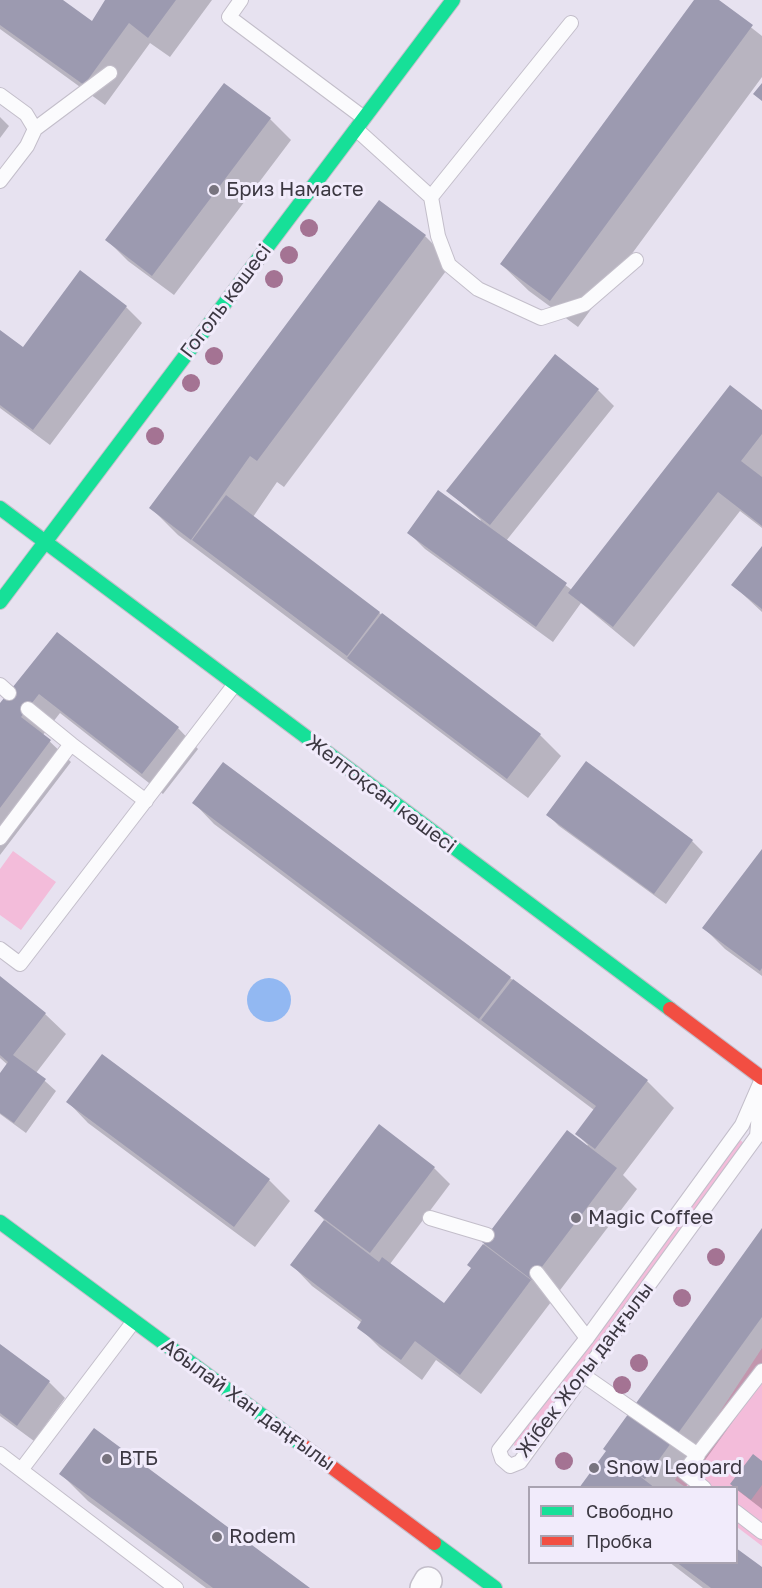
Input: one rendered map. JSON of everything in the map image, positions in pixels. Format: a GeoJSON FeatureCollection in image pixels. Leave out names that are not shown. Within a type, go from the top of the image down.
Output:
{"type":"FeatureCollection","features":[{"type":"Feature","properties":{"kind":"main road","name":"Гоголь көшесі"},"geometry":{"type":"LineString","coordinates":[[0,602],[453,0]]}},
{"type":"Feature","properties":{"kind":"main road","name":"Желтоқсан көшесі"},"geometry":{"type":"LineString","coordinates":[[0,508],[762,1080]]}},
{"type":"Feature","properties":{"kind":"main road","name":"Абылай Хан даңғылы"},"geometry":{"type":"LineString","coordinates":[[0,1222],[495,1588]]}},
{"type":"Feature","properties":{"kind":"lane"},"geometry":{"type":"LineString","coordinates":[[241,0],[229,17],[360,123],[431,197],[438,236],[449,265],[478,289],[541,318],[585,304],[636,260]]}},
{"type":"Feature","properties":{"kind":"lane"},"geometry":{"type":"LineString","coordinates":[[431,197],[572,23]]}},
{"type":"Feature","properties":{"kind":"lane"},"geometry":{"type":"LineString","coordinates":[[0,181],[27,146],[35,129],[110,73]]}},
{"type":"Feature","properties":{"kind":"lane"},"geometry":{"type":"LineString","coordinates":[[0,95],[26,114],[35,129]]}},
{"type":"Feature","properties":{"kind":"lane"},"geometry":{"type":"LineString","coordinates":[[0,949],[20,964],[235,684]]}},
{"type":"Feature","properties":{"kind":"lane"},"geometry":{"type":"LineString","coordinates":[[28,709],[146,801]]}},
{"type":"Feature","properties":{"kind":"lane"},"geometry":{"type":"LineString","coordinates":[[0,838],[71,744]]}},
{"type":"Feature","properties":{"kind":"lane","name":"Жібек Жолы даңғылы"},"geometry":{"type":"LineString","coordinates":[[762,1080],[757,1136],[520,1462],[510,1466],[502,1459],[499,1450],[587,1338],[742,1125],[762,1080]]}},
{"type":"Feature","properties":{"kind":"lane"},"geometry":{"type":"LineString","coordinates":[[430,1218],[487,1235]]}},
{"type":"Feature","properties":{"kind":"lane"},"geometry":{"type":"LineString","coordinates":[[537,1273],[587,1338]]}},
{"type":"Feature","properties":{"kind":"lane"},"geometry":{"type":"LineString","coordinates":[[21,1470],[134,1321]]}},
{"type":"Feature","properties":{"kind":"lane"},"geometry":{"type":"LineString","coordinates":[[702,1486],[684,1472],[762,1371]]}},
{"type":"Feature","properties":{"kind":"lane"},"geometry":{"type":"LineString","coordinates":[[582,1375],[698,1455]]}},
{"type":"Feature","properties":{"kind":"lane"},"geometry":{"type":"LineString","coordinates":[[0,1454],[176,1588]]}},
{"type":"Feature","properties":{"kind":"lane"},"geometry":{"type":"LineString","coordinates":[[738,1514],[762,1532]]}},
{"type":"Feature","properties":{"kind":"shaded area"},"geometry":{"type":"Polygon","coordinates":[[[13,851],[56,882],[21,930],[0,915],[0,869],[13,851]]]}},
{"type":"Feature","properties":{"kind":"shaded area"},"geometry":{"type":"Polygon","coordinates":[[[739,1139],[745,1144],[523,1448],[518,1451],[514,1446],[515,1439],[739,1139]]]}},
{"type":"Feature","properties":{"kind":"shaded area"},"geometry":{"type":"Polygon","coordinates":[[[762,1348],[762,1546],[738,1528],[738,1486],[684,1486],[675,1480],[762,1348]]]}},
{"type":"Feature","properties":{"kind":"water"},"geometry":{"type":"Polygon","coordinates":[[[269,978],[278,979],[285,984],[290,991],[290,1009],[285,1016],[278,1021],[269,1022],[260,1021],[253,1016],[248,1009],[247,1000],[248,991],[253,984],[260,979],[269,978]]]}},
{"type":"Feature","properties":{"kind":"building"},"geometry":{"type":"Polygon","coordinates":[[[0,0],[63,0],[92,21],[105,0],[176,0],[148,38],[129,23],[84,85],[0,25],[0,0]]]}},
{"type":"Feature","properties":{"kind":"building"},"geometry":{"type":"Polygon","coordinates":[[[694,0],[719,0],[753,25],[550,301],[500,264],[694,0]]]}},
{"type":"Feature","properties":{"kind":"building"},"geometry":{"type":"Polygon","coordinates":[[[224,83],[271,118],[152,276],[105,240],[224,83]]]}},
{"type":"Feature","properties":{"kind":"building"},"geometry":{"type":"Polygon","coordinates":[[[762,83],[762,101],[753,94],[762,83]]]}},
{"type":"Feature","properties":{"kind":"building"},"geometry":{"type":"Polygon","coordinates":[[[379,200],[426,235],[257,461],[250,456],[191,540],[149,508],[379,200]]]}},
{"type":"Feature","properties":{"kind":"building"},"geometry":{"type":"Polygon","coordinates":[[[80,270],[127,306],[33,430],[0,405],[0,330],[23,347],[80,270]]]}},
{"type":"Feature","properties":{"kind":"building"},"geometry":{"type":"Polygon","coordinates":[[[555,354],[599,389],[490,525],[446,491],[555,354]]]}},
{"type":"Feature","properties":{"kind":"building"},"geometry":{"type":"Polygon","coordinates":[[[730,385],[762,410],[762,434],[741,461],[762,477],[762,526],[718,492],[613,627],[568,593],[730,385]]]}},
{"type":"Feature","properties":{"kind":"building"},"geometry":{"type":"Polygon","coordinates":[[[438,490],[567,583],[536,627],[407,533],[438,490]]]}},
{"type":"Feature","properties":{"kind":"building"},"geometry":{"type":"Polygon","coordinates":[[[226,495],[380,612],[347,656],[192,540],[226,495]]]}},
{"type":"Feature","properties":{"kind":"building"},"geometry":{"type":"Polygon","coordinates":[[[762,546],[762,609],[731,585],[762,546]]]}},
{"type":"Feature","properties":{"kind":"building"},"geometry":{"type":"Polygon","coordinates":[[[382,613],[541,734],[507,779],[347,658],[382,613]]]}},
{"type":"Feature","properties":{"kind":"building"},"geometry":{"type":"Polygon","coordinates":[[[57,632],[179,727],[142,774],[39,694],[21,717],[51,740],[0,808],[0,703],[57,632]]]}},
{"type":"Feature","properties":{"kind":"building"},"geometry":{"type":"Polygon","coordinates":[[[586,761],[693,840],[654,894],[546,815],[586,761]]]}},
{"type":"Feature","properties":{"kind":"building"},"geometry":{"type":"Polygon","coordinates":[[[223,762],[511,977],[479,1019],[192,803],[223,762]]]}},
{"type":"Feature","properties":{"kind":"building"},"geometry":{"type":"Polygon","coordinates":[[[762,849],[762,968],[760,971],[702,928],[762,849]]]}},
{"type":"Feature","properties":{"kind":"building"},"geometry":{"type":"Polygon","coordinates":[[[0,976],[46,1013],[13,1055],[46,1079],[14,1123],[0,1113],[0,1073],[8,1062],[0,1055],[0,976]]]}},
{"type":"Feature","properties":{"kind":"building"},"geometry":{"type":"Polygon","coordinates":[[[513,979],[648,1080],[595,1149],[575,1134],[596,1106],[481,1020],[513,979]]]}},
{"type":"Feature","properties":{"kind":"building"},"geometry":{"type":"Polygon","coordinates":[[[102,1054],[270,1179],[234,1227],[66,1102],[102,1054]]]}},
{"type":"Feature","properties":{"kind":"building"},"geometry":{"type":"Polygon","coordinates":[[[379,1124],[435,1167],[370,1253],[314,1211],[379,1124]]]}},
{"type":"Feature","properties":{"kind":"building"},"geometry":{"type":"Polygon","coordinates":[[[567,1130],[617,1168],[532,1280],[482,1242],[567,1130]]]}},
{"type":"Feature","properties":{"kind":"building"},"geometry":{"type":"Polygon","coordinates":[[[324,1220],[379,1262],[382,1257],[444,1303],[471,1268],[467,1265],[483,1244],[531,1280],[460,1375],[415,1341],[401,1360],[357,1328],[362,1320],[290,1265],[324,1220]]]}},
{"type":"Feature","properties":{"kind":"building"},"geometry":{"type":"Polygon","coordinates":[[[762,1228],[762,1317],[645,1479],[633,1471],[652,1486],[580,1486],[606,1451],[603,1449],[762,1228]]]}},
{"type":"Feature","properties":{"kind":"building"},"geometry":{"type":"Polygon","coordinates":[[[0,1344],[50,1381],[17,1426],[0,1413],[0,1344]]]}},
{"type":"Feature","properties":{"kind":"building"},"geometry":{"type":"Polygon","coordinates":[[[94,1428],[310,1588],[213,1588],[59,1474],[94,1428]]]}},
{"type":"Feature","properties":{"kind":"building"},"geometry":{"type":"Polygon","coordinates":[[[753,1454],[762,1461],[762,1485],[751,1500],[738,1490],[738,1486],[730,1484],[753,1454]]]}},
{"type":"Feature","properties":{"kind":"building"},"geometry":{"type":"Polygon","coordinates":[[[738,1549],[762,1567],[762,1588],[711,1588],[679,1564],[738,1564],[738,1549]]]}},
{"type":"Feature","properties":{"kind":"traffic: fast"},"geometry":{"type":"LineString","coordinates":[[0,602],[453,0]]}},
{"type":"Feature","properties":{"kind":"traffic: fast"},"geometry":{"type":"LineString","coordinates":[[0,508],[670,1009]]}},
{"type":"Feature","properties":{"kind":"traffic: fast"},"geometry":{"type":"LineString","coordinates":[[0,1222],[302,1445]]}},
{"type":"Feature","properties":{"kind":"traffic: fast"},"geometry":{"type":"LineString","coordinates":[[434,1543],[495,1588]]}},
{"type":"Feature","properties":{"kind":"traffic: jam"},"geometry":{"type":"LineString","coordinates":[[670,1009],[762,1078]]}},
{"type":"Feature","properties":{"kind":"traffic: jam"},"geometry":{"type":"LineString","coordinates":[[302,1445],[434,1543]]}},
{"type":"Feature","properties":{"kind":"place","name":"Бриз Намасте"},"geometry":{"type":"Point","coordinates":[214,190]}},
{"type":"Feature","properties":{"kind":"place","name":"Magic Coffee"},"geometry":{"type":"Point","coordinates":[576,1218]}},
{"type":"Feature","properties":{"kind":"place","name":"ВТБ"},"geometry":{"type":"Point","coordinates":[107,1459]}},
{"type":"Feature","properties":{"kind":"place","name":"Snow Leopard"},"geometry":{"type":"Point","coordinates":[594,1468]}},
{"type":"Feature","properties":{"kind":"place","name":"Rodem"},"geometry":{"type":"Point","coordinates":[217,1537]}}]}
